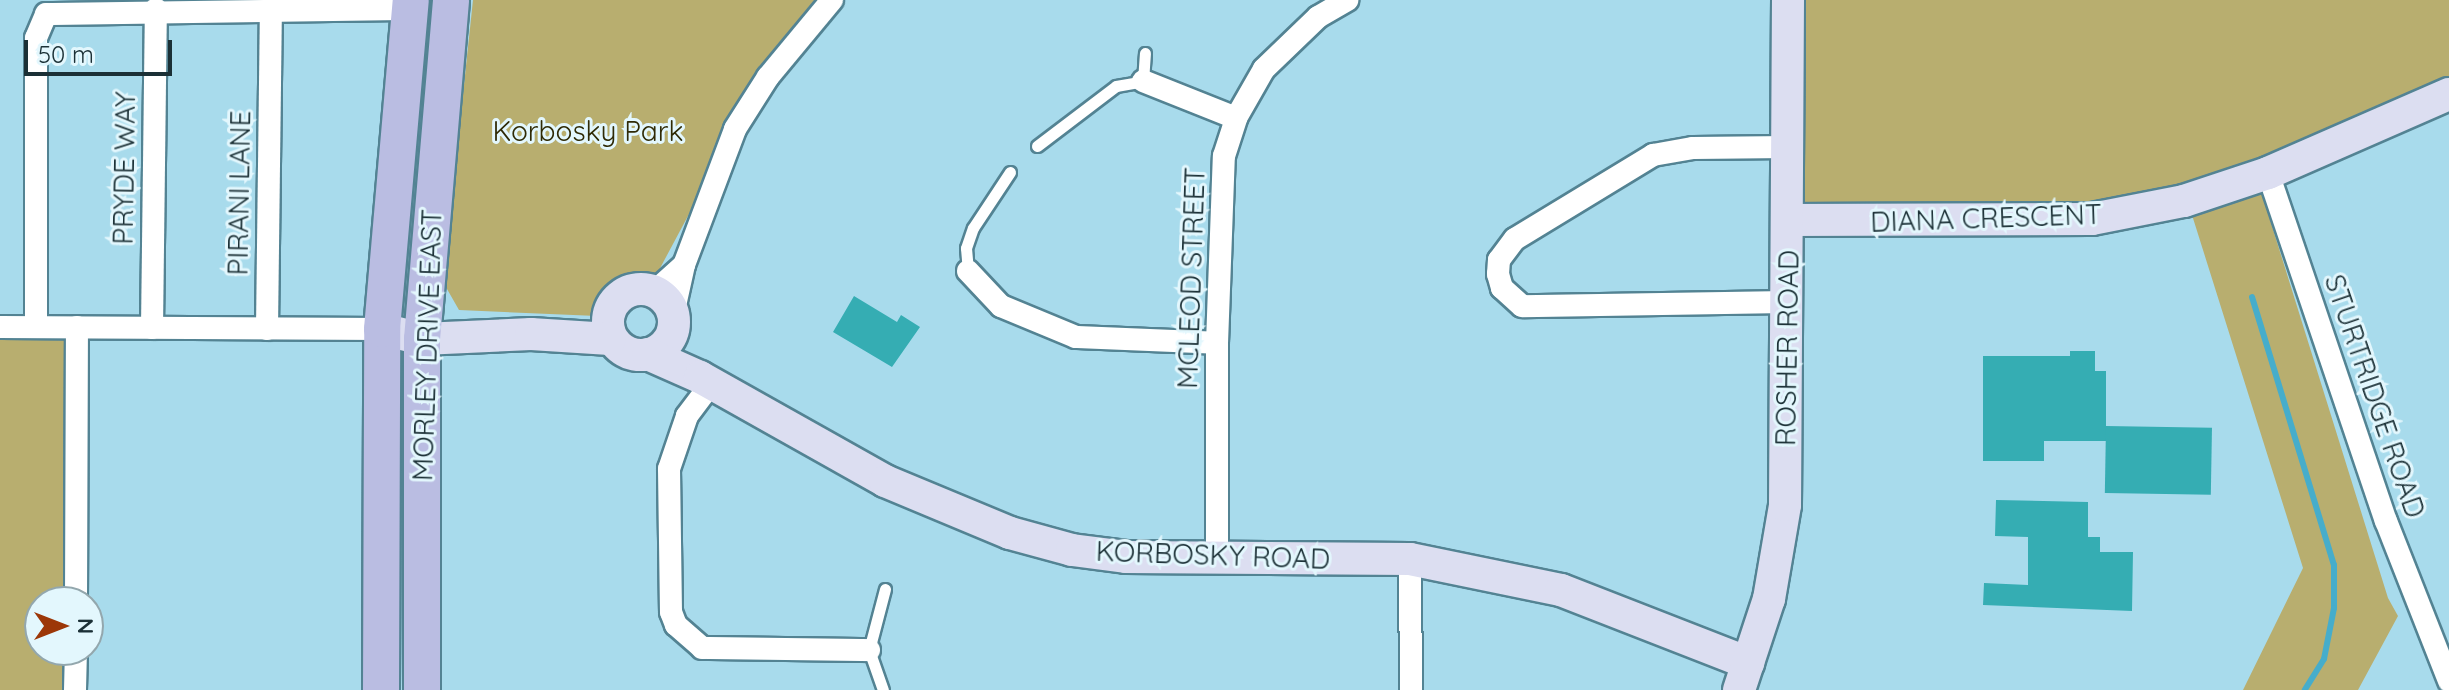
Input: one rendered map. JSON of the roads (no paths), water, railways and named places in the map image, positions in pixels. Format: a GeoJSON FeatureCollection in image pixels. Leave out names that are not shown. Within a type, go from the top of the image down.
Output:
{"type":"FeatureCollection","features":[{"type":"Feature","properties":{"kind":"main road","name":"MORLEY DRIVE EAST"},"geometry":{"type":"LineString","coordinates":[[422,690],[422,329],[451,0]]}},
{"type":"Feature","properties":{"kind":"main road","name":"MORLEY DRIVE EAST"},"geometry":{"type":"LineString","coordinates":[[381,690],[382,329],[410,5]]}},
{"type":"Feature","properties":{"kind":"street"},"geometry":{"type":"LineString","coordinates":[[609,329],[628,352],[648,354],[665,344],[667,311],[735,129],[768,77],[832,0]]}},
{"type":"Feature","properties":{"kind":"street","name":"MCLEOD STREET"},"geometry":{"type":"LineString","coordinates":[[1217,559],[1221,195],[1236,118],[1284,46],[1347,0]]}},
{"type":"Feature","properties":{"kind":"street","name":"ROSHER ROAD"},"geometry":{"type":"LineString","coordinates":[[1744,676],[1780,555],[1789,220],[1788,0]]}},
{"type":"Feature","properties":{"kind":"street"},"geometry":{"type":"LineString","coordinates":[[36,327],[36,38],[46,14],[57,10],[410,5]]}},
{"type":"Feature","properties":{"kind":"street","name":"PRYDE WAY"},"geometry":{"type":"LineString","coordinates":[[152,328],[156,9]]}},
{"type":"Feature","properties":{"kind":"street","name":"PIRANI LANE"},"geometry":{"type":"LineString","coordinates":[[267,329],[271,9]]}},
{"type":"Feature","properties":{"kind":"street"},"geometry":{"type":"LineString","coordinates":[[1143,81],[1236,118]]}},
{"type":"Feature","properties":{"kind":"street","name":"DIANA CRESCENT"},"geometry":{"type":"LineString","coordinates":[[1789,220],[2092,219],[2184,201],[2268,173],[2449,94]]}},
{"type":"Feature","properties":{"kind":"street"},"geometry":{"type":"LineString","coordinates":[[1787,302],[1522,306],[1502,288],[1498,274],[1499,260],[1515,239],[1653,155],[1693,148],[1788,147]]}},
{"type":"Feature","properties":{"kind":"street","name":"STURTRIDGE ROAD"},"geometry":{"type":"LineString","coordinates":[[2268,173],[2386,521],[2449,681]]}},
{"type":"Feature","properties":{"kind":"street"},"geometry":{"type":"LineString","coordinates":[[968,271],[1001,306],[1076,337],[1217,343]]}},
{"type":"Feature","properties":{"kind":"street"},"geometry":{"type":"LineString","coordinates":[[609,329],[624,293],[667,311],[706,381],[687,416],[669,469],[671,612],[676,625],[702,648],[869,650]]}},
{"type":"Feature","properties":{"kind":"street"},"geometry":{"type":"LineString","coordinates":[[0,327],[609,329]]}},
{"type":"Feature","properties":{"kind":"street"},"geometry":{"type":"LineString","coordinates":[[76,586],[77,327]]}},
{"type":"Feature","properties":{"kind":"street","name":"KORBOSKY ROAD"},"geometry":{"type":"LineString","coordinates":[[648,354],[706,381],[885,481],[1010,533],[1126,557],[1410,559],[1561,590],[1744,676]]}},
{"type":"Feature","properties":{"kind":"street"},"geometry":{"type":"LineString","coordinates":[[1410,559],[1411,690]]}},
{"type":"Feature","properties":{"kind":"street"},"geometry":{"type":"LineString","coordinates":[[75,690],[76,666]]}},
{"type":"Feature","properties":{"kind":"lane"},"geometry":{"type":"LineString","coordinates":[[1037,146],[1116,86],[1143,81],[1145,53]]}},
{"type":"Feature","properties":{"kind":"lane"},"geometry":{"type":"LineString","coordinates":[[968,271],[966,248],[973,228],[1010,172]]}},
{"type":"Feature","properties":{"kind":"lane"},"geometry":{"type":"LineString","coordinates":[[883,690],[869,650],[885,589]]}},
{"type":"Feature","properties":{"kind":"waterway"},"geometry":{"type":"LineString","coordinates":[[2252,297],[2334,565],[2334,608],[2324,659],[2305,690]]}},
{"type":"Feature","properties":{"kind":"park label","name":"Korbosky Park"},"geometry":{"type":"Point","coordinates":[588,131]}}]}
